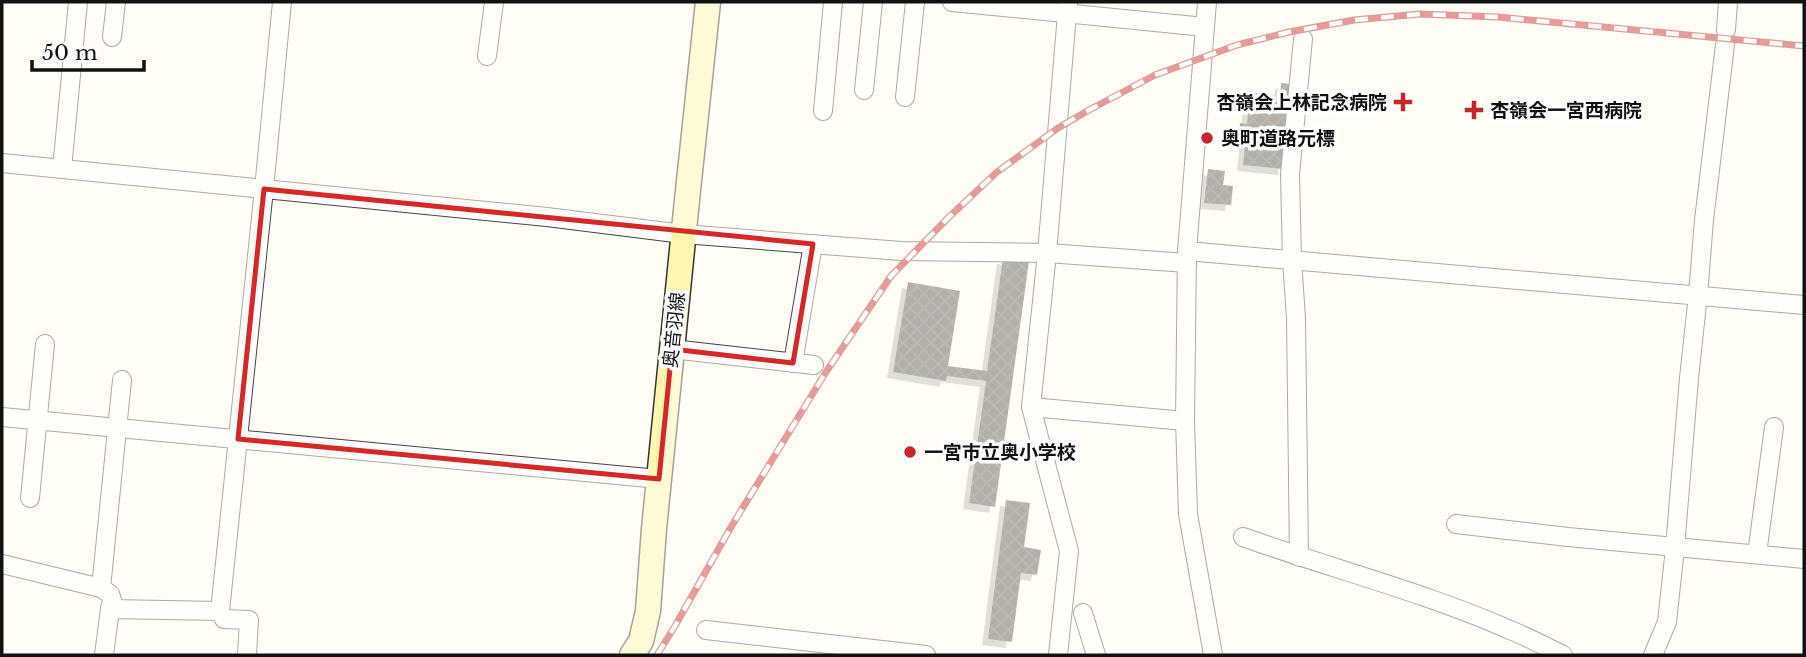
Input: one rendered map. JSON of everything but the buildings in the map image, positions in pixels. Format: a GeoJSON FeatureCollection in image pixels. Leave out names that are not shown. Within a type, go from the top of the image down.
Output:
{"type":"FeatureCollection","features":[{"type":"Feature","properties":{"kind":"main road","name":"奥音羽線"},"geometry":{"type":"LineString","coordinates":[[632,655],[641,641],[648,611],[683,234],[708,2]]}},
{"type":"Feature","properties":{"kind":"street"},"geometry":{"type":"LineString","coordinates":[[62,169],[78,2]]}},
{"type":"Feature","properties":{"kind":"street"},"geometry":{"type":"LineString","coordinates":[[112,37],[116,2]]}},
{"type":"Feature","properties":{"kind":"street"},"geometry":{"type":"LineString","coordinates":[[247,655],[249,620],[224,619],[220,611],[282,2]]}},
{"type":"Feature","properties":{"kind":"street"},"geometry":{"type":"LineString","coordinates":[[487,57],[494,2]]}},
{"type":"Feature","properties":{"kind":"street"},"geometry":{"type":"LineString","coordinates":[[823,111],[833,2]]}},
{"type":"Feature","properties":{"kind":"street"},"geometry":{"type":"LineString","coordinates":[[864,90],[873,2]]}},
{"type":"Feature","properties":{"kind":"street"},"geometry":{"type":"LineString","coordinates":[[905,97],[915,2]]}},
{"type":"Feature","properties":{"kind":"street"},"geometry":{"type":"LineString","coordinates":[[954,2],[1068,7],[1205,27]]}},
{"type":"Feature","properties":{"kind":"street"},"geometry":{"type":"LineString","coordinates":[[1207,2],[1187,257],[1185,421],[1188,513],[1213,655]]}},
{"type":"Feature","properties":{"kind":"street"},"geometry":{"type":"LineString","coordinates":[[1653,655],[1667,622],[1704,220],[1728,2]]}},
{"type":"Feature","properties":{"kind":"street"},"geometry":{"type":"LineString","coordinates":[[1058,655],[1069,551],[1031,407],[1048,253],[1068,7]]}},
{"type":"Feature","properties":{"kind":"street"},"geometry":{"type":"LineString","coordinates":[[1299,557],[1296,318],[1290,174],[1303,40]]}},
{"type":"Feature","properties":{"kind":"street"},"geometry":{"type":"LineString","coordinates":[[2,163],[547,217],[683,234],[901,251],[1292,260],[1804,305]]}},
{"type":"Feature","properties":{"kind":"street"},"geometry":{"type":"LineString","coordinates":[[793,363],[813,244]]}},
{"type":"Feature","properties":{"kind":"street"},"geometry":{"type":"LineString","coordinates":[[30,498],[45,344]]}},
{"type":"Feature","properties":{"kind":"street"},"geometry":{"type":"LineString","coordinates":[[672,349],[814,365]]}},
{"type":"Feature","properties":{"kind":"street"},"geometry":{"type":"LineString","coordinates":[[102,588],[122,380]]}},
{"type":"Feature","properties":{"kind":"street"},"geometry":{"type":"LineString","coordinates":[[1031,407],[1185,421]]}},
{"type":"Feature","properties":{"kind":"street"},"geometry":{"type":"LineString","coordinates":[[2,417],[659,479]]}},
{"type":"Feature","properties":{"kind":"street"},"geometry":{"type":"LineString","coordinates":[[1757,554],[1774,427]]}},
{"type":"Feature","properties":{"kind":"street"},"geometry":{"type":"LineString","coordinates":[[1456,524],[1804,559]]}},
{"type":"Feature","properties":{"kind":"street"},"geometry":{"type":"LineString","coordinates":[[1243,537],[1448,605],[1511,630],[1563,655]]}},
{"type":"Feature","properties":{"kind":"street"},"geometry":{"type":"LineString","coordinates":[[2,564],[102,588],[110,594],[112,600],[104,655]]}},
{"type":"Feature","properties":{"kind":"street"},"geometry":{"type":"LineString","coordinates":[[110,609],[220,611]]}},
{"type":"Feature","properties":{"kind":"street"},"geometry":{"type":"LineString","coordinates":[[1083,613],[1096,655]]}},
{"type":"Feature","properties":{"kind":"street"},"geometry":{"type":"LineString","coordinates":[[706,630],[926,655]]}},
{"type":"Feature","properties":{"kind":"highlighted area"},"geometry":{"type":"Polygon","coordinates":[[[264,189],[813,244],[793,363],[672,349],[659,479],[238,439],[264,189]]]}},
{"type":"Feature","properties":{"kind":"railway"},"geometry":{"type":"LineString","coordinates":[[657,655],[826,372],[891,276],[997,172],[1058,128],[1089,110],[1155,75],[1237,45],[1354,20],[1420,14],[1498,17],[1804,46]]}},
{"type":"Feature","properties":{"kind":"place","name":"杏嶺会上林記念病院"},"geometry":{"type":"Point","coordinates":[1403,102]}},
{"type":"Feature","properties":{"kind":"place","name":"杏嶺会一宮西病院"},"geometry":{"type":"Point","coordinates":[1474,110]}},
{"type":"Feature","properties":{"kind":"place","name":"奥町道路元標"},"geometry":{"type":"Point","coordinates":[1207,138]}},
{"type":"Feature","properties":{"kind":"place","name":"一宮市立奥小学校"},"geometry":{"type":"Point","coordinates":[910,452]}}]}
